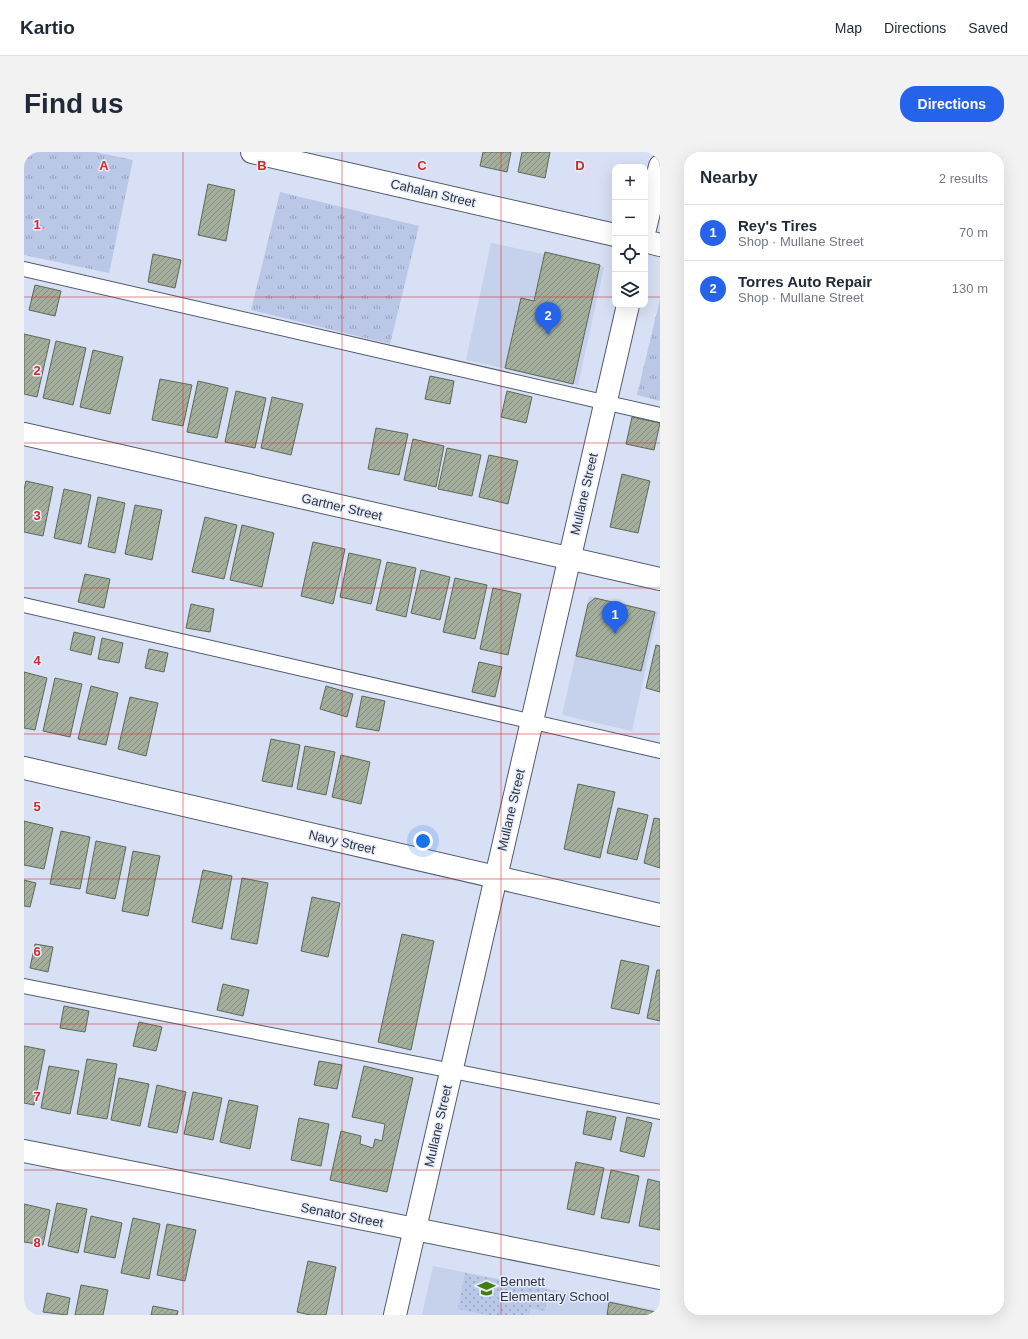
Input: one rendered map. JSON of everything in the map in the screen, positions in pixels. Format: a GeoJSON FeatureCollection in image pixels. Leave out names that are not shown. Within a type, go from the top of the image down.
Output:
{"type":"FeatureCollection","features":[{"type":"Feature","properties":{"kind":"street","name":"Cahalan Street"},"geometry":{"type":"LineString","coordinates":[[252,152],[612,234]]}},
{"type":"Feature","properties":{"kind":"street"},"geometry":{"type":"LineString","coordinates":[[648,216],[660,166]]}},
{"type":"Feature","properties":{"kind":"street"},"geometry":{"type":"LineString","coordinates":[[648,243],[660,245]]}},
{"type":"Feature","properties":{"kind":"street","name":"Mullane Street"},"geometry":{"type":"LineString","coordinates":[[395,1315],[627,308]]}},
{"type":"Feature","properties":{"kind":"street","name":"Gartner Street"},"geometry":{"type":"LineString","coordinates":[[24,434],[660,579]]}},
{"type":"Feature","properties":{"kind":"street","name":"Navy Street"},"geometry":{"type":"LineString","coordinates":[[24,768],[660,915]]}},
{"type":"Feature","properties":{"kind":"street","name":"Senator Street"},"geometry":{"type":"LineString","coordinates":[[24,1152],[660,1278]]}},
{"type":"Feature","properties":{"kind":"lane"},"geometry":{"type":"LineString","coordinates":[[24,269],[660,415]]}},
{"type":"Feature","properties":{"kind":"lane"},"geometry":{"type":"LineString","coordinates":[[24,605],[660,751]]}},
{"type":"Feature","properties":{"kind":"lane"},"geometry":{"type":"LineString","coordinates":[[24,986],[660,1112]]}},
{"type":"Feature","properties":{"kind":"shaded area"},"geometry":{"type":"Polygon","coordinates":[[[491,243],[604,267],[578,385],[466,360],[491,243]]]}},
{"type":"Feature","properties":{"kind":"shaded area"},"geometry":{"type":"Polygon","coordinates":[[[589,596],[658,612],[632,731],[562,715],[589,596]]]}},
{"type":"Feature","properties":{"kind":"shaded area","name":"Bennett Elementary School"},"geometry":{"type":"Polygon","coordinates":[[[433,1266],[660,1311],[660,1315],[422,1315],[433,1266]]]}},
{"type":"Feature","properties":{"kind":"green space"},"geometry":{"type":"Polygon","coordinates":[[[24,152],[95,152],[133,160],[109,273],[24,255],[24,152]]]}},
{"type":"Feature","properties":{"kind":"green space"},"geometry":{"type":"Polygon","coordinates":[[[280,192],[419,226],[390,344],[251,310],[280,192]]]}},
{"type":"Feature","properties":{"kind":"green space"},"geometry":{"type":"Polygon","coordinates":[[[660,299],[660,401],[637,395],[660,299]]]}},
{"type":"Feature","properties":{"kind":"green space"},"geometry":{"type":"Polygon","coordinates":[[[465,1273],[549,1290],[545,1311],[531,1308],[529,1315],[487,1315],[458,1309],[465,1273]]]}},
{"type":"Feature","properties":{"kind":"building"},"geometry":{"type":"Polygon","coordinates":[[[483,152],[511,152],[507,172],[480,166],[483,152]]]}},
{"type":"Feature","properties":{"kind":"building"},"geometry":{"type":"Polygon","coordinates":[[[522,152],[550,152],[545,178],[518,172],[522,152]]]}},
{"type":"Feature","properties":{"kind":"building"},"geometry":{"type":"Polygon","coordinates":[[[208,184],[235,190],[226,241],[198,235],[208,184]]]}},
{"type":"Feature","properties":{"kind":"building"},"geometry":{"type":"Polygon","coordinates":[[[545,252],[600,265],[573,384],[505,368],[521,298],[534,301],[545,252]]]}},
{"type":"Feature","properties":{"kind":"building"},"geometry":{"type":"Polygon","coordinates":[[[153,254],[181,260],[175,288],[148,282],[153,254]]]}},
{"type":"Feature","properties":{"kind":"building"},"geometry":{"type":"Polygon","coordinates":[[[35,285],[61,291],[55,316],[29,310],[35,285]]]}},
{"type":"Feature","properties":{"kind":"building"},"geometry":{"type":"Polygon","coordinates":[[[24,334],[50,340],[37,397],[24,394],[24,334]]]}},
{"type":"Feature","properties":{"kind":"building"},"geometry":{"type":"Polygon","coordinates":[[[56,341],[86,348],[73,405],[43,398],[56,341]]]}},
{"type":"Feature","properties":{"kind":"building"},"geometry":{"type":"Polygon","coordinates":[[[93,350],[123,357],[110,414],[80,407],[93,350]]]}},
{"type":"Feature","properties":{"kind":"building"},"geometry":{"type":"Polygon","coordinates":[[[430,376],[454,381],[450,404],[425,399],[430,376]]]}},
{"type":"Feature","properties":{"kind":"building"},"geometry":{"type":"Polygon","coordinates":[[[160,379],[192,385],[183,426],[152,420],[160,379]]]}},
{"type":"Feature","properties":{"kind":"building"},"geometry":{"type":"Polygon","coordinates":[[[198,381],[228,388],[217,438],[187,432],[198,381]]]}},
{"type":"Feature","properties":{"kind":"building"},"geometry":{"type":"Polygon","coordinates":[[[236,391],[266,398],[255,448],[225,442],[236,391]]]}},
{"type":"Feature","properties":{"kind":"building"},"geometry":{"type":"Polygon","coordinates":[[[507,391],[532,397],[526,423],[501,417],[507,391]]]}},
{"type":"Feature","properties":{"kind":"building"},"geometry":{"type":"Polygon","coordinates":[[[272,397],[303,404],[291,455],[261,448],[272,397]]]}},
{"type":"Feature","properties":{"kind":"building"},"geometry":{"type":"Polygon","coordinates":[[[632,417],[660,423],[654,450],[626,444],[632,417]]]}},
{"type":"Feature","properties":{"kind":"building"},"geometry":{"type":"Polygon","coordinates":[[[376,428],[408,434],[399,475],[368,469],[376,428]]]}},
{"type":"Feature","properties":{"kind":"building"},"geometry":{"type":"Polygon","coordinates":[[[413,439],[444,446],[436,487],[404,480],[413,439]]]}},
{"type":"Feature","properties":{"kind":"building"},"geometry":{"type":"Polygon","coordinates":[[[447,448],[481,455],[472,496],[438,489],[447,448]]]}},
{"type":"Feature","properties":{"kind":"building"},"geometry":{"type":"Polygon","coordinates":[[[489,455],[518,461],[508,504],[479,497],[489,455]]]}},
{"type":"Feature","properties":{"kind":"building"},"geometry":{"type":"Polygon","coordinates":[[[622,474],[650,481],[638,533],[610,527],[622,474]]]}},
{"type":"Feature","properties":{"kind":"building"},"geometry":{"type":"Polygon","coordinates":[[[26,481],[53,487],[43,536],[24,532],[24,490],[26,481]]]}},
{"type":"Feature","properties":{"kind":"building"},"geometry":{"type":"Polygon","coordinates":[[[64,489],[91,495],[81,544],[54,538],[64,489]]]}},
{"type":"Feature","properties":{"kind":"building"},"geometry":{"type":"Polygon","coordinates":[[[98,497],[125,503],[115,553],[88,547],[98,497]]]}},
{"type":"Feature","properties":{"kind":"building"},"geometry":{"type":"Polygon","coordinates":[[[135,505],[162,510],[152,560],[125,554],[135,505]]]}},
{"type":"Feature","properties":{"kind":"building"},"geometry":{"type":"Polygon","coordinates":[[[205,517],[237,525],[224,579],[192,572],[205,517]]]}},
{"type":"Feature","properties":{"kind":"building"},"geometry":{"type":"Polygon","coordinates":[[[242,525],[274,533],[262,587],[230,580],[242,525]]]}},
{"type":"Feature","properties":{"kind":"building"},"geometry":{"type":"Polygon","coordinates":[[[313,542],[345,549],[333,604],[301,596],[313,542]]]}},
{"type":"Feature","properties":{"kind":"building"},"geometry":{"type":"Polygon","coordinates":[[[349,553],[381,560],[371,604],[340,597],[349,553]]]}},
{"type":"Feature","properties":{"kind":"building"},"geometry":{"type":"Polygon","coordinates":[[[387,562],[416,568],[406,617],[376,610],[387,562]]]}},
{"type":"Feature","properties":{"kind":"building"},"geometry":{"type":"Polygon","coordinates":[[[421,570],[450,577],[440,620],[411,613],[421,570]]]}},
{"type":"Feature","properties":{"kind":"building"},"geometry":{"type":"Polygon","coordinates":[[[85,574],[110,579],[104,608],[78,602],[85,574]]]}},
{"type":"Feature","properties":{"kind":"building"},"geometry":{"type":"Polygon","coordinates":[[[455,578],[487,585],[475,639],[443,632],[455,578]]]}},
{"type":"Feature","properties":{"kind":"building"},"geometry":{"type":"Polygon","coordinates":[[[493,588],[521,594],[508,655],[480,649],[493,588]]]}},
{"type":"Feature","properties":{"kind":"building"},"geometry":{"type":"Polygon","coordinates":[[[595,598],[655,612],[641,671],[576,656],[588,604],[595,598]]]}},
{"type":"Feature","properties":{"kind":"building"},"geometry":{"type":"Polygon","coordinates":[[[191,604],[214,609],[210,632],[186,628],[191,604]]]}},
{"type":"Feature","properties":{"kind":"building"},"geometry":{"type":"Polygon","coordinates":[[[74,632],[95,637],[91,655],[70,650],[74,632]]]}},
{"type":"Feature","properties":{"kind":"building"},"geometry":{"type":"Polygon","coordinates":[[[102,638],[123,643],[119,663],[98,659],[102,638]]]}},
{"type":"Feature","properties":{"kind":"building"},"geometry":{"type":"Polygon","coordinates":[[[656,645],[660,646],[660,692],[646,688],[656,645]]]}},
{"type":"Feature","properties":{"kind":"building"},"geometry":{"type":"Polygon","coordinates":[[[149,649],[168,653],[164,672],[145,668],[149,649]]]}},
{"type":"Feature","properties":{"kind":"building"},"geometry":{"type":"Polygon","coordinates":[[[479,662],[502,667],[495,697],[472,692],[479,662]]]}},
{"type":"Feature","properties":{"kind":"building"},"geometry":{"type":"Polygon","coordinates":[[[24,672],[47,678],[35,730],[24,728],[24,672]]]}},
{"type":"Feature","properties":{"kind":"building"},"geometry":{"type":"Polygon","coordinates":[[[55,678],[82,684],[70,737],[43,731],[55,678]]]}},
{"type":"Feature","properties":{"kind":"building"},"geometry":{"type":"Polygon","coordinates":[[[91,686],[118,693],[106,745],[78,739],[91,686]]]}},
{"type":"Feature","properties":{"kind":"building"},"geometry":{"type":"Polygon","coordinates":[[[326,686],[353,694],[347,717],[320,709],[326,686]]]}},
{"type":"Feature","properties":{"kind":"building"},"geometry":{"type":"Polygon","coordinates":[[[362,696],[385,701],[379,731],[356,727],[362,696]]]}},
{"type":"Feature","properties":{"kind":"building"},"geometry":{"type":"Polygon","coordinates":[[[130,697],[158,703],[146,756],[118,749],[130,697]]]}},
{"type":"Feature","properties":{"kind":"building"},"geometry":{"type":"Polygon","coordinates":[[[271,739],[300,745],[292,787],[262,781],[271,739]]]}},
{"type":"Feature","properties":{"kind":"building"},"geometry":{"type":"Polygon","coordinates":[[[305,746],[335,752],[326,795],[297,789],[305,746]]]}},
{"type":"Feature","properties":{"kind":"building"},"geometry":{"type":"Polygon","coordinates":[[[341,755],[370,762],[361,804],[332,797],[341,755]]]}},
{"type":"Feature","properties":{"kind":"building"},"geometry":{"type":"Polygon","coordinates":[[[578,784],[615,792],[600,858],[564,849],[578,784]]]}},
{"type":"Feature","properties":{"kind":"building"},"geometry":{"type":"Polygon","coordinates":[[[618,808],[648,815],[637,860],[607,853],[618,808]]]}},
{"type":"Feature","properties":{"kind":"building"},"geometry":{"type":"Polygon","coordinates":[[[654,818],[660,819],[660,868],[644,863],[654,818]]]}},
{"type":"Feature","properties":{"kind":"building"},"geometry":{"type":"Polygon","coordinates":[[[24,821],[53,828],[44,869],[24,865],[24,821]]]}},
{"type":"Feature","properties":{"kind":"building"},"geometry":{"type":"Polygon","coordinates":[[[61,831],[90,837],[80,889],[50,884],[61,831]]]}},
{"type":"Feature","properties":{"kind":"building"},"geometry":{"type":"Polygon","coordinates":[[[96,841],[126,847],[115,899],[86,893],[96,841]]]}},
{"type":"Feature","properties":{"kind":"building"},"geometry":{"type":"Polygon","coordinates":[[[133,851],[160,856],[148,916],[122,911],[133,851]]]}},
{"type":"Feature","properties":{"kind":"building"},"geometry":{"type":"Polygon","coordinates":[[[203,870],[232,876],[222,929],[192,922],[203,870]]]}},
{"type":"Feature","properties":{"kind":"building"},"geometry":{"type":"Polygon","coordinates":[[[242,878],[268,883],[257,944],[231,939],[242,878]]]}},
{"type":"Feature","properties":{"kind":"building"},"geometry":{"type":"Polygon","coordinates":[[[24,880],[36,883],[30,907],[24,906],[24,880]]]}},
{"type":"Feature","properties":{"kind":"building"},"geometry":{"type":"Polygon","coordinates":[[[312,897],[340,903],[328,957],[301,951],[312,897]]]}},
{"type":"Feature","properties":{"kind":"building"},"geometry":{"type":"Polygon","coordinates":[[[402,934],[434,941],[411,1050],[378,1042],[402,934]]]}},
{"type":"Feature","properties":{"kind":"building"},"geometry":{"type":"Polygon","coordinates":[[[35,944],[53,947],[48,972],[30,968],[35,944]]]}},
{"type":"Feature","properties":{"kind":"building"},"geometry":{"type":"Polygon","coordinates":[[[621,960],[649,966],[639,1014],[611,1008],[621,960]]]}},
{"type":"Feature","properties":{"kind":"building"},"geometry":{"type":"Polygon","coordinates":[[[657,970],[660,970],[660,1021],[647,1018],[657,970]]]}},
{"type":"Feature","properties":{"kind":"building"},"geometry":{"type":"Polygon","coordinates":[[[223,984],[249,990],[243,1016],[217,1010],[223,984]]]}},
{"type":"Feature","properties":{"kind":"building"},"geometry":{"type":"Polygon","coordinates":[[[64,1006],[89,1011],[85,1032],[60,1028],[64,1006]]]}},
{"type":"Feature","properties":{"kind":"building"},"geometry":{"type":"Polygon","coordinates":[[[139,1022],[162,1027],[156,1051],[133,1046],[139,1022]]]}},
{"type":"Feature","properties":{"kind":"building"},"geometry":{"type":"Polygon","coordinates":[[[24,1046],[45,1050],[34,1105],[24,1103],[24,1046]]]}},
{"type":"Feature","properties":{"kind":"building"},"geometry":{"type":"Polygon","coordinates":[[[87,1059],[117,1064],[107,1119],[77,1114],[87,1059]]]}},
{"type":"Feature","properties":{"kind":"building"},"geometry":{"type":"Polygon","coordinates":[[[319,1061],[342,1065],[337,1089],[314,1085],[319,1061]]]}},
{"type":"Feature","properties":{"kind":"building"},"geometry":{"type":"Polygon","coordinates":[[[49,1066],[79,1071],[70,1114],[41,1108],[49,1066]]]}},
{"type":"Feature","properties":{"kind":"building"},"geometry":{"type":"Polygon","coordinates":[[[364,1066],[413,1078],[387,1192],[330,1180],[341,1131],[361,1136],[360,1144],[373,1148],[375,1139],[382,1141],[385,1124],[352,1117],[364,1066]]]}},
{"type":"Feature","properties":{"kind":"building"},"geometry":{"type":"Polygon","coordinates":[[[119,1078],[149,1084],[140,1126],[111,1120],[119,1078]]]}},
{"type":"Feature","properties":{"kind":"building"},"geometry":{"type":"Polygon","coordinates":[[[157,1085],[186,1092],[177,1133],[148,1127],[157,1085]]]}},
{"type":"Feature","properties":{"kind":"building"},"geometry":{"type":"Polygon","coordinates":[[[193,1092],[222,1098],[213,1140],[184,1134],[193,1092]]]}},
{"type":"Feature","properties":{"kind":"building"},"geometry":{"type":"Polygon","coordinates":[[[229,1100],[258,1106],[250,1149],[220,1142],[229,1100]]]}},
{"type":"Feature","properties":{"kind":"building"},"geometry":{"type":"Polygon","coordinates":[[[587,1111],[616,1117],[611,1140],[583,1134],[587,1111]]]}},
{"type":"Feature","properties":{"kind":"building"},"geometry":{"type":"Polygon","coordinates":[[[627,1117],[652,1123],[644,1157],[620,1151],[627,1117]]]}},
{"type":"Feature","properties":{"kind":"building"},"geometry":{"type":"Polygon","coordinates":[[[299,1118],[329,1124],[321,1166],[291,1160],[299,1118]]]}},
{"type":"Feature","properties":{"kind":"building"},"geometry":{"type":"Polygon","coordinates":[[[576,1162],[604,1168],[594,1215],[567,1209],[576,1162]]]}},
{"type":"Feature","properties":{"kind":"building"},"geometry":{"type":"Polygon","coordinates":[[[611,1170],[639,1176],[629,1223],[601,1218],[611,1170]]]}},
{"type":"Feature","properties":{"kind":"building"},"geometry":{"type":"Polygon","coordinates":[[[648,1179],[660,1182],[660,1230],[639,1226],[648,1179]]]}},
{"type":"Feature","properties":{"kind":"building"},"geometry":{"type":"Polygon","coordinates":[[[57,1203],[87,1209],[78,1253],[48,1246],[57,1203]]]}},
{"type":"Feature","properties":{"kind":"building"},"geometry":{"type":"Polygon","coordinates":[[[24,1204],[50,1210],[43,1245],[24,1242],[24,1204]]]}},
{"type":"Feature","properties":{"kind":"building"},"geometry":{"type":"Polygon","coordinates":[[[91,1216],[122,1223],[115,1258],[84,1252],[91,1216]]]}},
{"type":"Feature","properties":{"kind":"building"},"geometry":{"type":"Polygon","coordinates":[[[133,1218],[160,1224],[149,1279],[121,1273],[133,1218]]]}},
{"type":"Feature","properties":{"kind":"building"},"geometry":{"type":"Polygon","coordinates":[[[167,1224],[196,1230],[185,1281],[157,1275],[167,1224]]]}},
{"type":"Feature","properties":{"kind":"building"},"geometry":{"type":"Polygon","coordinates":[[[308,1261],[336,1267],[326,1315],[310,1315],[297,1312],[308,1261]]]}},
{"type":"Feature","properties":{"kind":"building"},"geometry":{"type":"Polygon","coordinates":[[[81,1285],[108,1290],[103,1315],[75,1315],[81,1285]]]}},
{"type":"Feature","properties":{"kind":"building"},"geometry":{"type":"Polygon","coordinates":[[[47,1293],[70,1298],[67,1315],[43,1312],[47,1293]]]}},
{"type":"Feature","properties":{"kind":"building"},"geometry":{"type":"Polygon","coordinates":[[[609,1302],[660,1313],[660,1315],[607,1315],[609,1302]]]}},
{"type":"Feature","properties":{"kind":"building"},"geometry":{"type":"Polygon","coordinates":[[[153,1306],[178,1311],[177,1315],[151,1315],[153,1306]]]}},
{"type":"Feature","properties":{"kind":"place","name":"Torres Auto Repair"},"geometry":{"type":"Point","coordinates":[548,335]}},
{"type":"Feature","properties":{"kind":"place","name":"Rey's Tires"},"geometry":{"type":"Point","coordinates":[615,634]}},
{"type":"Feature","properties":{"kind":"place","name":"Bennett Elementary School"},"geometry":{"type":"Point","coordinates":[487,1288]}}]}
